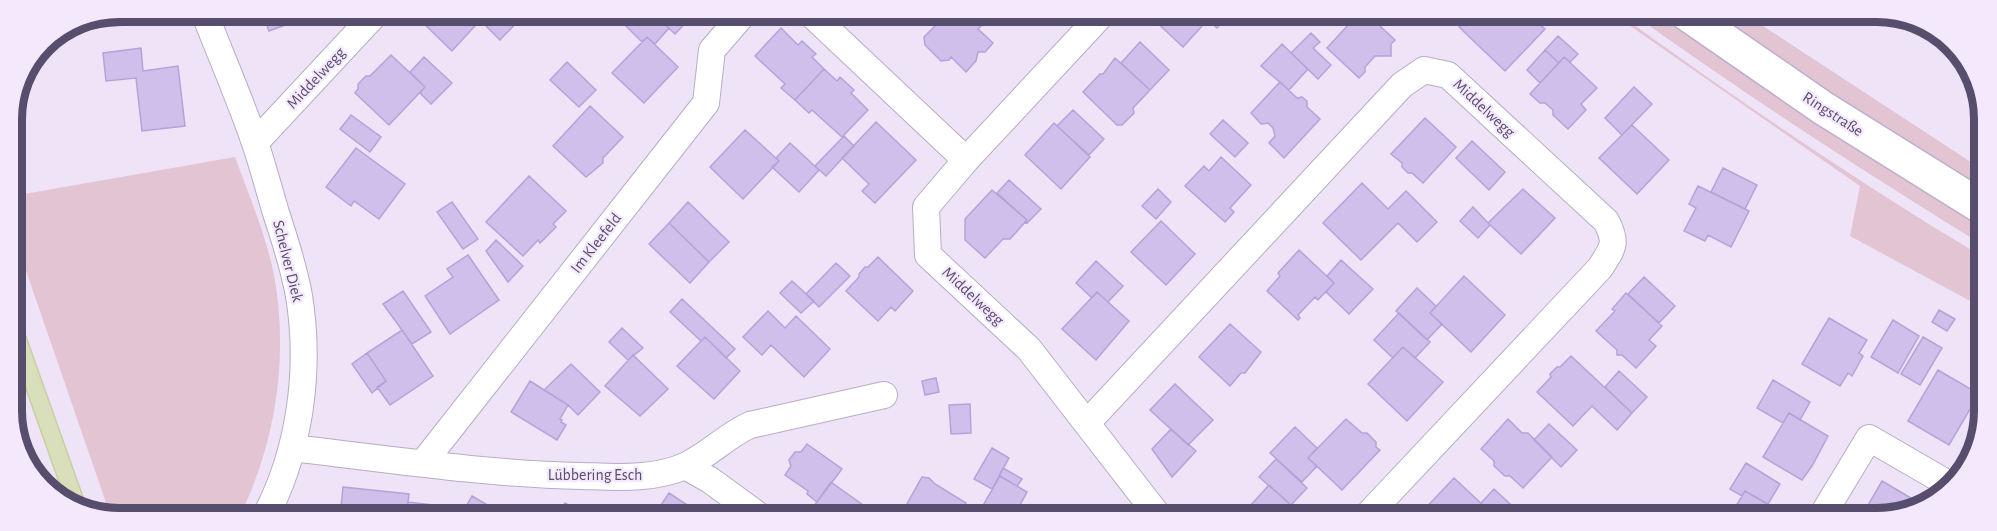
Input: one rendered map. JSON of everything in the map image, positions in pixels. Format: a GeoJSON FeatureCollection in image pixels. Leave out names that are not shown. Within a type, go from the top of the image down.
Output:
{"type":"FeatureCollection","features":[{"type":"Feature","properties":{"kind":"main road","name":"Ringstraße"},"geometry":{"type":"LineString","coordinates":[[1699,22],[1823,108],[1974,202]]}},
{"type":"Feature","properties":{"kind":"street","name":"Schelver Diek"},"geometry":{"type":"LineString","coordinates":[[208,22],[255,143],[288,251],[299,296],[304,347],[303,388],[292,448],[270,508]]}},
{"type":"Feature","properties":{"kind":"street","name":"Middelwegg"},"geometry":{"type":"LineString","coordinates":[[255,143],[368,22]]}},
{"type":"Feature","properties":{"kind":"street","name":"Im Kleefeld"},"geometry":{"type":"LineString","coordinates":[[423,463],[705,103],[712,50],[736,22]]}},
{"type":"Feature","properties":{"kind":"street"},"geometry":{"type":"LineString","coordinates":[[820,22],[966,160]]}},
{"type":"Feature","properties":{"kind":"street","name":"Middelwegg"},"geometry":{"type":"LineString","coordinates":[[1095,22],[966,160],[926,207],[928,255],[1029,349],[1152,508]]}},
{"type":"Feature","properties":{"kind":"street","name":"Middelwegg"},"geometry":{"type":"LineString","coordinates":[[1087,423],[1402,85],[1424,70],[1448,75],[1606,221],[1614,236],[1612,249],[1600,268],[1374,508]]}},
{"type":"Feature","properties":{"kind":"street","name":"Lübbering Esch"},"geometry":{"type":"LineString","coordinates":[[292,448],[549,476],[630,478],[685,466],[736,431],[750,425],[884,395]]}},
{"type":"Feature","properties":{"kind":"street"},"geometry":{"type":"LineString","coordinates":[[1827,508],[1869,438],[1944,481]]}},
{"type":"Feature","properties":{"kind":"street"},"geometry":{"type":"LineString","coordinates":[[685,466],[710,480],[748,508]]}},
{"type":"Feature","properties":{"kind":"shaded area"},"geometry":{"type":"Polygon","coordinates":[[[1624,22],[1630,22],[1844,170],[1974,252],[1974,303],[1850,236],[1860,186],[1624,22]]]}},
{"type":"Feature","properties":{"kind":"shaded area"},"geometry":{"type":"Polygon","coordinates":[[[1644,22],[1672,22],[1755,80],[1974,221],[1974,239],[1806,133],[1644,22]]]}},
{"type":"Feature","properties":{"kind":"shaded area"},"geometry":{"type":"Polygon","coordinates":[[[1725,22],[1757,22],[1974,164],[1974,184],[1725,22]]]}},
{"type":"Feature","properties":{"kind":"shaded area"},"geometry":{"type":"Polygon","coordinates":[[[235,157],[257,216],[274,275],[280,337],[276,399],[270,430],[262,460],[243,508],[108,507],[23,261],[23,194],[235,157]]]}},
{"type":"Feature","properties":{"kind":"shaded area"},"geometry":{"type":"Polygon","coordinates":[[[22,326],[85,502],[61,488],[22,378],[22,326]]]}},
{"type":"Feature","properties":{"kind":"building"},"geometry":{"type":"Polygon","coordinates":[[[120,22],[125,22],[125,25],[89,28],[120,22]]]}},
{"type":"Feature","properties":{"kind":"building"},"geometry":{"type":"Polygon","coordinates":[[[266,22],[294,22],[269,31],[266,22]]]}},
{"type":"Feature","properties":{"kind":"building"},"geometry":{"type":"Polygon","coordinates":[[[422,22],[479,22],[452,51],[422,22]]]}},
{"type":"Feature","properties":{"kind":"building"},"geometry":{"type":"Polygon","coordinates":[[[482,22],[517,22],[500,40],[482,22]]]}},
{"type":"Feature","properties":{"kind":"building"},"geometry":{"type":"Polygon","coordinates":[[[622,22],[662,22],[669,28],[655,44],[647,37],[642,42],[622,22]]]}},
{"type":"Feature","properties":{"kind":"building"},"geometry":{"type":"Polygon","coordinates":[[[662,22],[686,22],[675,34],[662,22]]]}},
{"type":"Feature","properties":{"kind":"building"},"geometry":{"type":"Polygon","coordinates":[[[937,22],[981,22],[983,24],[978,29],[993,43],[985,52],[978,52],[976,61],[966,72],[951,57],[949,60],[941,61],[925,45],[924,37],[937,22]]]}},
{"type":"Feature","properties":{"kind":"building"},"geometry":{"type":"Polygon","coordinates":[[[1156,22],[1206,22],[1183,47],[1156,22]]]}},
{"type":"Feature","properties":{"kind":"building"},"geometry":{"type":"Polygon","coordinates":[[[1210,22],[1223,22],[1217,28],[1210,22]]]}},
{"type":"Feature","properties":{"kind":"building"},"geometry":{"type":"Polygon","coordinates":[[[1351,22],[1376,22],[1395,40],[1391,44],[1391,56],[1375,56],[1359,78],[1327,48],[1351,22]]]}},
{"type":"Feature","properties":{"kind":"building"},"geometry":{"type":"Polygon","coordinates":[[[1464,22],[1537,22],[1545,29],[1505,71],[1459,27],[1464,22]]]}},
{"type":"Feature","properties":{"kind":"building"},"geometry":{"type":"Polygon","coordinates":[[[781,28],[798,45],[802,41],[816,54],[812,57],[824,69],[795,100],[781,88],[785,84],[755,56],[781,28]]]}},
{"type":"Feature","properties":{"kind":"building"},"geometry":{"type":"Polygon","coordinates":[[[1311,33],[1320,42],[1313,48],[1331,65],[1318,79],[1291,53],[1311,33]]]}},
{"type":"Feature","properties":{"kind":"building"},"geometry":{"type":"Polygon","coordinates":[[[1558,36],[1578,54],[1570,62],[1564,57],[1559,63],[1545,50],[1558,36]]]}},
{"type":"Feature","properties":{"kind":"building"},"geometry":{"type":"Polygon","coordinates":[[[647,37],[678,67],[644,103],[612,73],[647,37]]]}},
{"type":"Feature","properties":{"kind":"building"},"geometry":{"type":"Polygon","coordinates":[[[1140,42],[1169,70],[1150,90],[1121,63],[1140,42]]]}},
{"type":"Feature","properties":{"kind":"building"},"geometry":{"type":"Polygon","coordinates":[[[1282,44],[1308,69],[1289,90],[1261,66],[1282,44]]]}},
{"type":"Feature","properties":{"kind":"building"},"geometry":{"type":"Polygon","coordinates":[[[141,48],[143,71],[178,66],[185,126],[142,131],[136,78],[106,81],[103,53],[141,48]]]}},
{"type":"Feature","properties":{"kind":"building"},"geometry":{"type":"Polygon","coordinates":[[[1545,50],[1559,63],[1540,83],[1527,70],[1545,50]]]}},
{"type":"Feature","properties":{"kind":"building"},"geometry":{"type":"Polygon","coordinates":[[[391,55],[425,87],[389,125],[355,93],[358,84],[366,76],[370,76],[391,55]]]}},
{"type":"Feature","properties":{"kind":"building"},"geometry":{"type":"Polygon","coordinates":[[[424,57],[452,83],[431,104],[420,93],[425,87],[410,72],[424,57]]]}},
{"type":"Feature","properties":{"kind":"building"},"geometry":{"type":"Polygon","coordinates":[[[1564,57],[1597,88],[1581,104],[1586,110],[1568,129],[1553,115],[1553,110],[1530,94],[1564,57]]]}},
{"type":"Feature","properties":{"kind":"building"},"geometry":{"type":"Polygon","coordinates":[[[1115,58],[1150,90],[1133,108],[1134,113],[1122,125],[1117,125],[1083,92],[1100,74],[1103,74],[1115,58]]]}},
{"type":"Feature","properties":{"kind":"building"},"geometry":{"type":"Polygon","coordinates":[[[567,62],[596,90],[579,107],[550,80],[567,62]]]}},
{"type":"Feature","properties":{"kind":"building"},"geometry":{"type":"Polygon","coordinates":[[[824,69],[837,81],[840,77],[854,90],[851,93],[868,110],[842,137],[812,110],[809,113],[795,100],[824,69]]]}},
{"type":"Feature","properties":{"kind":"building"},"geometry":{"type":"Polygon","coordinates":[[[1280,82],[1297,98],[1302,97],[1307,101],[1307,107],[1320,119],[1284,158],[1269,143],[1275,136],[1273,128],[1268,123],[1261,124],[1251,113],[1280,82]]]}},
{"type":"Feature","properties":{"kind":"building"},"geometry":{"type":"Polygon","coordinates":[[[1634,87],[1652,104],[1622,135],[1605,118],[1634,87]]]}},
{"type":"Feature","properties":{"kind":"building"},"geometry":{"type":"Polygon","coordinates":[[[590,106],[623,137],[603,158],[603,163],[586,177],[553,146],[590,106]]]}},
{"type":"Feature","properties":{"kind":"building"},"geometry":{"type":"Polygon","coordinates":[[[1073,110],[1104,139],[1089,155],[1057,126],[1073,110]]]}},
{"type":"Feature","properties":{"kind":"building"},"geometry":{"type":"Polygon","coordinates":[[[351,115],[381,137],[370,152],[340,129],[351,115]]]}},
{"type":"Feature","properties":{"kind":"building"},"geometry":{"type":"Polygon","coordinates":[[[1425,118],[1456,147],[1423,183],[1412,173],[1408,173],[1402,167],[1402,163],[1391,154],[1425,118]]]}},
{"type":"Feature","properties":{"kind":"building"},"geometry":{"type":"Polygon","coordinates":[[[1223,120],[1248,143],[1235,157],[1210,134],[1223,120]]]}},
{"type":"Feature","properties":{"kind":"building"},"geometry":{"type":"Polygon","coordinates":[[[876,122],[916,160],[875,203],[862,191],[869,184],[842,158],[876,122]]]}},
{"type":"Feature","properties":{"kind":"building"},"geometry":{"type":"Polygon","coordinates":[[[1054,123],[1090,157],[1061,189],[1025,155],[1054,123]]]}},
{"type":"Feature","properties":{"kind":"building"},"geometry":{"type":"Polygon","coordinates":[[[1632,125],[1669,160],[1637,194],[1599,158],[1632,125]]]}},
{"type":"Feature","properties":{"kind":"building"},"geometry":{"type":"Polygon","coordinates":[[[745,130],[779,161],[743,199],[710,167],[745,130]]]}},
{"type":"Feature","properties":{"kind":"building"},"geometry":{"type":"Polygon","coordinates":[[[844,136],[854,146],[826,176],[815,166],[844,136]]]}},
{"type":"Feature","properties":{"kind":"building"},"geometry":{"type":"Polygon","coordinates":[[[1472,141],[1505,172],[1489,190],[1456,158],[1472,141]]]}},
{"type":"Feature","properties":{"kind":"building"},"geometry":{"type":"Polygon","coordinates":[[[790,143],[819,170],[799,192],[772,167],[779,161],[776,158],[790,143]]]}},
{"type":"Feature","properties":{"kind":"building"},"geometry":{"type":"Polygon","coordinates":[[[356,148],[405,184],[379,219],[354,201],[351,206],[326,187],[356,148]]]}},
{"type":"Feature","properties":{"kind":"building"},"geometry":{"type":"Polygon","coordinates":[[[1221,157],[1251,185],[1230,208],[1234,212],[1225,222],[1185,186],[1204,166],[1209,171],[1221,157]]]}},
{"type":"Feature","properties":{"kind":"building"},"geometry":{"type":"Polygon","coordinates":[[[1723,168],[1757,185],[1745,209],[1711,192],[1723,168]]]}},
{"type":"Feature","properties":{"kind":"building"},"geometry":{"type":"Polygon","coordinates":[[[529,176],[566,211],[553,224],[556,227],[540,243],[538,240],[523,256],[486,222],[529,176]]]}},
{"type":"Feature","properties":{"kind":"building"},"geometry":{"type":"Polygon","coordinates":[[[1009,180],[1041,209],[1027,223],[1025,222],[1027,220],[997,193],[1009,180]]]}},
{"type":"Feature","properties":{"kind":"building"},"geometry":{"type":"Polygon","coordinates":[[[1362,183],[1388,209],[1406,191],[1437,222],[1417,242],[1398,223],[1361,260],[1323,223],[1362,183]]]}},
{"type":"Feature","properties":{"kind":"building"},"geometry":{"type":"Polygon","coordinates":[[[1698,186],[1749,211],[1731,247],[1708,235],[1705,241],[1684,231],[1696,208],[1689,204],[1698,186]]]}},
{"type":"Feature","properties":{"kind":"building"},"geometry":{"type":"Polygon","coordinates":[[[1158,189],[1171,202],[1156,219],[1142,206],[1158,189]]]}},
{"type":"Feature","properties":{"kind":"building"},"geometry":{"type":"Polygon","coordinates":[[[1523,189],[1555,218],[1521,254],[1488,223],[1523,189]]]}},
{"type":"Feature","properties":{"kind":"building"},"geometry":{"type":"Polygon","coordinates":[[[992,190],[1027,220],[1010,239],[1003,239],[985,258],[965,240],[965,219],[992,190]]]}},
{"type":"Feature","properties":{"kind":"building"},"geometry":{"type":"Polygon","coordinates":[[[452,202],[478,239],[463,249],[437,212],[452,202]]]}},
{"type":"Feature","properties":{"kind":"building"},"geometry":{"type":"Polygon","coordinates":[[[688,202],[729,242],[709,262],[669,223],[688,202]]]}},
{"type":"Feature","properties":{"kind":"building"},"geometry":{"type":"Polygon","coordinates":[[[1473,207],[1490,225],[1478,238],[1460,221],[1473,207]]]}},
{"type":"Feature","properties":{"kind":"building"},"geometry":{"type":"Polygon","coordinates":[[[1161,221],[1195,254],[1166,285],[1131,252],[1161,221]]]}},
{"type":"Feature","properties":{"kind":"building"},"geometry":{"type":"Polygon","coordinates":[[[669,223],[709,262],[690,283],[649,244],[669,223]]]}},
{"type":"Feature","properties":{"kind":"building"},"geometry":{"type":"Polygon","coordinates":[[[496,240],[523,266],[508,282],[486,251],[496,240]]]}},
{"type":"Feature","properties":{"kind":"building"},"geometry":{"type":"Polygon","coordinates":[[[1299,250],[1334,283],[1318,300],[1315,297],[1298,315],[1300,318],[1298,320],[1267,291],[1280,276],[1278,273],[1299,250]]]}},
{"type":"Feature","properties":{"kind":"building"},"geometry":{"type":"Polygon","coordinates":[[[468,255],[499,300],[450,334],[425,296],[453,277],[447,269],[468,255]]]}},
{"type":"Feature","properties":{"kind":"building"},"geometry":{"type":"Polygon","coordinates":[[[878,257],[913,291],[895,311],[891,307],[878,321],[846,291],[865,267],[868,267],[878,257]]]}},
{"type":"Feature","properties":{"kind":"building"},"geometry":{"type":"Polygon","coordinates":[[[1341,260],[1373,289],[1349,314],[1326,292],[1334,283],[1327,276],[1341,260]]]}},
{"type":"Feature","properties":{"kind":"building"},"geometry":{"type":"Polygon","coordinates":[[[1096,261],[1123,286],[1108,302],[1097,292],[1092,298],[1076,283],[1096,261]]]}},
{"type":"Feature","properties":{"kind":"building"},"geometry":{"type":"Polygon","coordinates":[[[836,263],[850,276],[819,307],[806,294],[836,263]]]}},
{"type":"Feature","properties":{"kind":"building"},"geometry":{"type":"Polygon","coordinates":[[[1464,276],[1505,315],[1471,352],[1430,313],[1464,276]]]}},
{"type":"Feature","properties":{"kind":"building"},"geometry":{"type":"Polygon","coordinates":[[[1644,277],[1675,306],[1659,323],[1628,294],[1644,277]]]}},
{"type":"Feature","properties":{"kind":"building"},"geometry":{"type":"Polygon","coordinates":[[[792,281],[814,301],[801,313],[780,293],[792,281]]]}},
{"type":"Feature","properties":{"kind":"building"},"geometry":{"type":"Polygon","coordinates":[[[1417,288],[1436,306],[1430,313],[1442,324],[1427,340],[1396,311],[1417,288]]]}},
{"type":"Feature","properties":{"kind":"building"},"geometry":{"type":"Polygon","coordinates":[[[403,291],[431,332],[412,344],[383,304],[403,291]]]}},
{"type":"Feature","properties":{"kind":"building"},"geometry":{"type":"Polygon","coordinates":[[[1097,292],[1129,321],[1096,360],[1062,329],[1097,292]]]}},
{"type":"Feature","properties":{"kind":"building"},"geometry":{"type":"Polygon","coordinates":[[[1626,293],[1662,326],[1649,340],[1656,346],[1636,368],[1622,355],[1617,355],[1617,350],[1596,331],[1615,311],[1612,309],[1626,293]]]}},
{"type":"Feature","properties":{"kind":"building"},"geometry":{"type":"Polygon","coordinates":[[[682,299],[735,349],[726,358],[705,337],[701,341],[670,312],[682,299]]]}},
{"type":"Feature","properties":{"kind":"building"},"geometry":{"type":"Polygon","coordinates":[[[1939,310],[1955,319],[1947,331],[1932,322],[1939,310]]]}},
{"type":"Feature","properties":{"kind":"building"},"geometry":{"type":"Polygon","coordinates":[[[768,311],[785,328],[796,316],[830,349],[804,377],[771,345],[762,355],[743,337],[768,311]]]}},
{"type":"Feature","properties":{"kind":"building"},"geometry":{"type":"Polygon","coordinates":[[[1399,313],[1430,342],[1415,358],[1403,347],[1393,358],[1374,340],[1399,313]]]}},
{"type":"Feature","properties":{"kind":"building"},"geometry":{"type":"Polygon","coordinates":[[[1829,318],[1867,340],[1859,353],[1863,356],[1852,376],[1848,373],[1840,386],[1802,364],[1829,318]]]}},
{"type":"Feature","properties":{"kind":"building"},"geometry":{"type":"Polygon","coordinates":[[[1893,320],[1919,336],[1898,373],[1871,357],[1893,320]]]}},
{"type":"Feature","properties":{"kind":"building"},"geometry":{"type":"Polygon","coordinates":[[[1230,324],[1261,352],[1245,373],[1241,373],[1230,386],[1199,357],[1230,324]]]}},
{"type":"Feature","properties":{"kind":"building"},"geometry":{"type":"Polygon","coordinates":[[[622,328],[643,348],[628,360],[609,342],[622,328]]]}},
{"type":"Feature","properties":{"kind":"building"},"geometry":{"type":"Polygon","coordinates":[[[402,330],[433,376],[390,405],[377,387],[386,381],[367,353],[402,330]]]}},
{"type":"Feature","properties":{"kind":"building"},"geometry":{"type":"Polygon","coordinates":[[[705,337],[740,371],[714,399],[677,366],[705,337]]]}},
{"type":"Feature","properties":{"kind":"building"},"geometry":{"type":"Polygon","coordinates":[[[1923,337],[1942,348],[1920,385],[1901,374],[1923,337]]]}},
{"type":"Feature","properties":{"kind":"building"},"geometry":{"type":"Polygon","coordinates":[[[1403,347],[1443,382],[1407,421],[1368,384],[1403,347]]]}},
{"type":"Feature","properties":{"kind":"building"},"geometry":{"type":"Polygon","coordinates":[[[367,353],[386,381],[372,393],[352,364],[367,353]]]}},
{"type":"Feature","properties":{"kind":"building"},"geometry":{"type":"Polygon","coordinates":[[[633,355],[668,389],[640,416],[605,386],[633,355]]]}},
{"type":"Feature","properties":{"kind":"building"},"geometry":{"type":"Polygon","coordinates":[[[1571,356],[1632,413],[1617,430],[1592,406],[1573,426],[1537,392],[1551,377],[1550,374],[1571,356]]]}},
{"type":"Feature","properties":{"kind":"building"},"geometry":{"type":"Polygon","coordinates":[[[571,364],[600,392],[578,415],[568,405],[544,390],[571,364]]]}},
{"type":"Feature","properties":{"kind":"building"},"geometry":{"type":"Polygon","coordinates":[[[1938,370],[1974,391],[1974,402],[1949,445],[1908,421],[1938,370]]]}},
{"type":"Feature","properties":{"kind":"building"},"geometry":{"type":"Polygon","coordinates":[[[1619,371],[1647,397],[1632,413],[1605,387],[1619,371]]]}},
{"type":"Feature","properties":{"kind":"building"},"geometry":{"type":"Polygon","coordinates":[[[936,378],[939,392],[925,395],[922,381],[936,378]]]}},
{"type":"Feature","properties":{"kind":"building"},"geometry":{"type":"Polygon","coordinates":[[[1773,380],[1810,402],[1800,420],[1789,413],[1783,423],[1757,408],[1773,380]]]}},
{"type":"Feature","properties":{"kind":"building"},"geometry":{"type":"Polygon","coordinates":[[[530,381],[568,405],[560,419],[566,425],[557,440],[511,412],[530,381]]]}},
{"type":"Feature","properties":{"kind":"building"},"geometry":{"type":"Polygon","coordinates":[[[1175,384],[1213,420],[1188,445],[1150,410],[1175,384]]]}},
{"type":"Feature","properties":{"kind":"building"},"geometry":{"type":"Polygon","coordinates":[[[970,404],[971,433],[951,434],[949,405],[970,404]]]}},
{"type":"Feature","properties":{"kind":"building"},"geometry":{"type":"Polygon","coordinates":[[[1789,413],[1828,436],[1802,480],[1763,457],[1789,413]]]}},
{"type":"Feature","properties":{"kind":"building"},"geometry":{"type":"Polygon","coordinates":[[[1346,419],[1362,433],[1367,433],[1380,450],[1342,490],[1308,458],[1346,419]]]}},
{"type":"Feature","properties":{"kind":"building"},"geometry":{"type":"Polygon","coordinates":[[[1508,419],[1522,433],[1528,433],[1552,457],[1523,488],[1494,466],[1494,461],[1481,449],[1508,419]]]}},
{"type":"Feature","properties":{"kind":"building"},"geometry":{"type":"Polygon","coordinates":[[[1549,424],[1577,450],[1561,467],[1534,440],[1549,424]]]}},
{"type":"Feature","properties":{"kind":"building"},"geometry":{"type":"Polygon","coordinates":[[[1295,427],[1317,448],[1308,458],[1317,466],[1302,482],[1270,453],[1295,427]]]}},
{"type":"Feature","properties":{"kind":"building"},"geometry":{"type":"Polygon","coordinates":[[[1171,429],[1196,451],[1172,477],[1152,449],[1171,429]]]}},
{"type":"Feature","properties":{"kind":"building"},"geometry":{"type":"Polygon","coordinates":[[[807,444],[842,469],[817,502],[807,494],[808,491],[785,475],[791,466],[789,460],[795,452],[801,452],[807,444]]]}},
{"type":"Feature","properties":{"kind":"building"},"geometry":{"type":"Polygon","coordinates":[[[992,448],[1009,458],[992,489],[974,479],[992,448]]]}},
{"type":"Feature","properties":{"kind":"building"},"geometry":{"type":"Polygon","coordinates":[[[1276,459],[1307,488],[1291,505],[1259,477],[1276,459]]]}},
{"type":"Feature","properties":{"kind":"building"},"geometry":{"type":"Polygon","coordinates":[[[1746,463],[1780,484],[1768,504],[1745,491],[1742,496],[1730,489],[1746,463]]]}},
{"type":"Feature","properties":{"kind":"building"},"geometry":{"type":"Polygon","coordinates":[[[1003,468],[1022,479],[1017,486],[999,476],[1003,468]]]}},
{"type":"Feature","properties":{"kind":"building"},"geometry":{"type":"Polygon","coordinates":[[[1000,476],[1027,492],[1018,508],[981,508],[1000,476]]]}},
{"type":"Feature","properties":{"kind":"building"},"geometry":{"type":"Polygon","coordinates":[[[922,477],[929,478],[966,503],[963,508],[905,508],[922,477]]]}},
{"type":"Feature","properties":{"kind":"building"},"geometry":{"type":"Polygon","coordinates":[[[1454,478],[1486,508],[1426,508],[1454,478]]]}},
{"type":"Feature","properties":{"kind":"building"},"geometry":{"type":"Polygon","coordinates":[[[1882,481],[1915,500],[1896,507],[1866,508],[1882,481]]]}},
{"type":"Feature","properties":{"kind":"building"},"geometry":{"type":"Polygon","coordinates":[[[831,482],[867,508],[813,508],[831,482]]]}},
{"type":"Feature","properties":{"kind":"building"},"geometry":{"type":"Polygon","coordinates":[[[1269,485],[1294,508],[1250,508],[1269,485]]]}},
{"type":"Feature","properties":{"kind":"building"},"geometry":{"type":"Polygon","coordinates":[[[343,487],[409,494],[407,508],[341,508],[343,487]]]}},
{"type":"Feature","properties":{"kind":"building"},"geometry":{"type":"Polygon","coordinates":[[[1494,489],[1514,508],[1486,508],[1480,504],[1494,489]]]}},
{"type":"Feature","properties":{"kind":"building"},"geometry":{"type":"Polygon","coordinates":[[[1745,491],[1774,508],[1735,508],[1745,491]]]}},
{"type":"Feature","properties":{"kind":"building"},"geometry":{"type":"Polygon","coordinates":[[[669,493],[692,508],[659,508],[669,493]]]}},
{"type":"Feature","properties":{"kind":"building"},"geometry":{"type":"Polygon","coordinates":[[[472,496],[493,508],[465,508],[472,496]]]}},
{"type":"Feature","properties":{"kind":"building"},"geometry":{"type":"Polygon","coordinates":[[[408,502],[442,506],[441,508],[407,508],[408,502]]]}},
{"type":"Feature","properties":{"kind":"building"},"geometry":{"type":"Polygon","coordinates":[[[565,503],[574,508],[562,508],[565,503]]]}}]}
